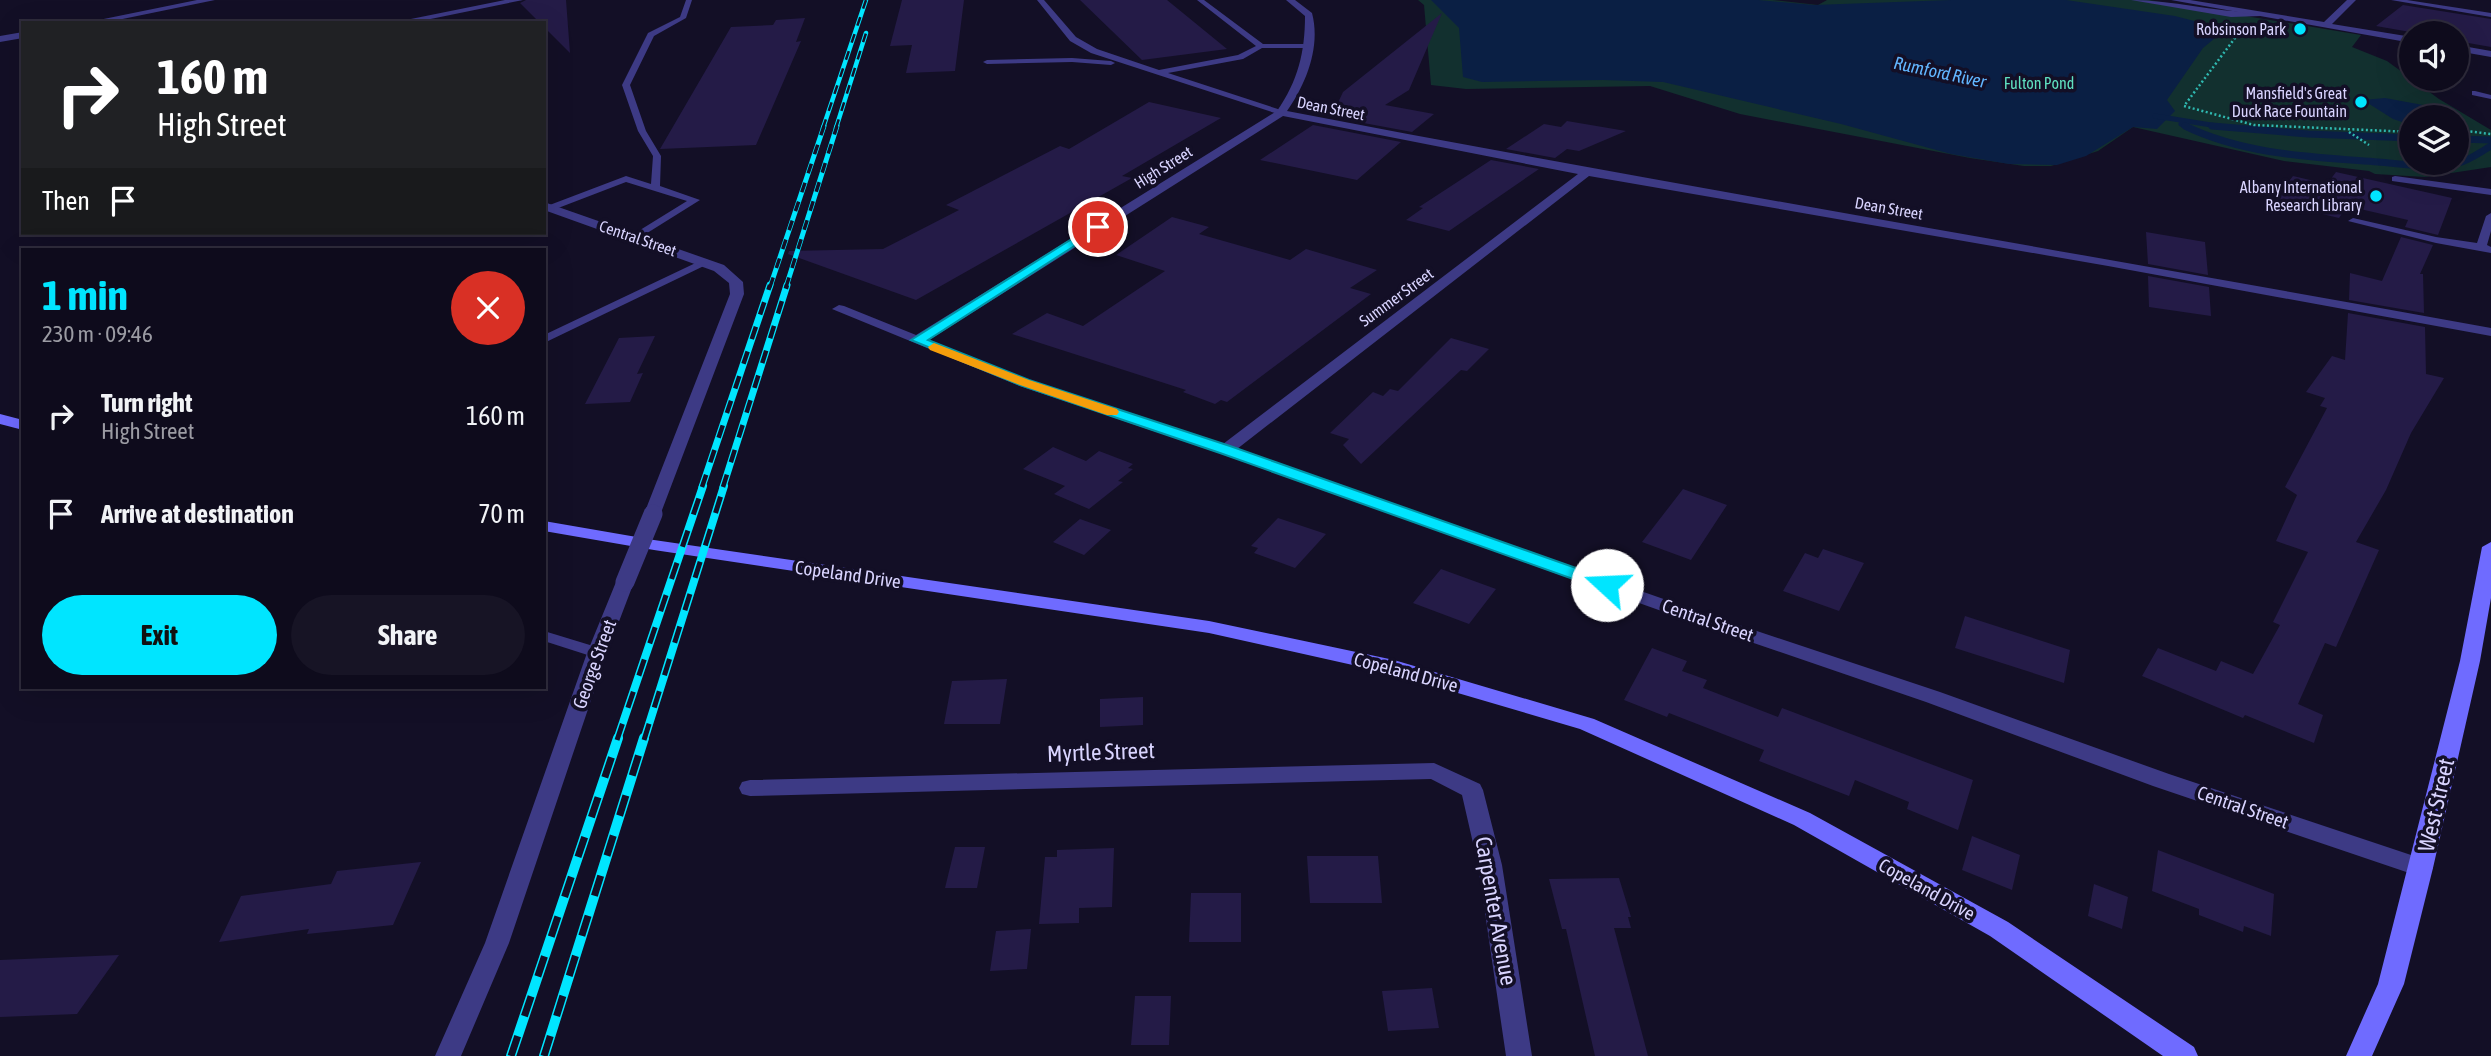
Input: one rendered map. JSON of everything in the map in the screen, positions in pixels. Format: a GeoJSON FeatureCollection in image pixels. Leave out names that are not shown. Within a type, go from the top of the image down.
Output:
{"type":"FeatureCollection","features":[{"type":"Feature","properties":{"kind":"main road"},"geometry":{"type":"LineString","coordinates":[[0,419],[21,424]]}},
{"type":"Feature","properties":{"kind":"main road","name":"Copeland Drive"},"geometry":{"type":"LineString","coordinates":[[546,526],[1209,627],[1394,667],[1587,724],[1802,819],[1999,929],[2185,1056]]}},
{"type":"Feature","properties":{"kind":"main road","name":"West Street"},"geometry":{"type":"LineString","coordinates":[[2359,1056],[2391,984],[2470,661],[2491,547]]}},
{"type":"Feature","properties":{"kind":"street"},"geometry":{"type":"LineString","coordinates":[[99,21],[211,0]]}},
{"type":"Feature","properties":{"kind":"street"},"geometry":{"type":"LineString","coordinates":[[406,21],[519,0]]}},
{"type":"Feature","properties":{"kind":"street","name":"High Street"},"geometry":{"type":"LineString","coordinates":[[918,340],[1281,113],[1298,90],[1308,46],[1308,15],[1290,0]]}},
{"type":"Feature","properties":{"kind":"street"},"geometry":{"type":"LineString","coordinates":[[2175,0],[2399,38]]}},
{"type":"Feature","properties":{"kind":"street"},"geometry":{"type":"LineString","coordinates":[[2326,25],[2352,0]]}},
{"type":"Feature","properties":{"kind":"street"},"geometry":{"type":"LineString","coordinates":[[0,40],[21,35]]}},
{"type":"Feature","properties":{"kind":"street"},"geometry":{"type":"LineString","coordinates":[[0,40],[21,45]]}},
{"type":"Feature","properties":{"kind":"street"},"geometry":{"type":"LineString","coordinates":[[2469,50],[2491,54]]}},
{"type":"Feature","properties":{"kind":"street","name":"Dean Street"},"geometry":{"type":"LineString","coordinates":[[1281,113],[1587,172],[2108,262],[2491,332]]}},
{"type":"Feature","properties":{"kind":"street","name":"Summer Street"},"geometry":{"type":"LineString","coordinates":[[1225,450],[1365,342],[1475,263],[1587,172]]}},
{"type":"Feature","properties":{"kind":"street","name":"Central Street"},"geometry":{"type":"LineString","coordinates":[[547,207],[636,237],[730,274]]}},
{"type":"Feature","properties":{"kind":"street","name":"George Street"},"geometry":{"type":"LineString","coordinates":[[448,1056],[496,943],[597,653],[737,294],[736,282],[730,274]]}},
{"type":"Feature","properties":{"kind":"street","name":"Central Street"},"geometry":{"type":"LineString","coordinates":[[839,309],[1025,383],[1225,450],[1705,620],[1933,697],[2161,780],[2421,868]]}},
{"type":"Feature","properties":{"kind":"street","name":"Myrtle Street"},"geometry":{"type":"LineString","coordinates":[[750,788],[1361,771],[1434,771],[1452,780]]}},
{"type":"Feature","properties":{"kind":"street","name":"Carpenter Avenue"},"geometry":{"type":"LineString","coordinates":[[1452,780],[1472,790],[1475,802],[1490,865],[1519,1056]]}},
{"type":"Feature","properties":{"kind":"lane"},"geometry":{"type":"LineString","coordinates":[[655,188],[657,156],[642,131],[625,85],[651,35],[683,18],[689,0]]}},
{"type":"Feature","properties":{"kind":"lane"},"geometry":{"type":"LineString","coordinates":[[1040,0],[1073,39],[1094,51],[1281,113]]}},
{"type":"Feature","properties":{"kind":"lane"},"geometry":{"type":"LineString","coordinates":[[1200,0],[1261,46]]}},
{"type":"Feature","properties":{"kind":"lane"},"geometry":{"type":"LineString","coordinates":[[2134,0],[2244,16],[2261,14]]}},
{"type":"Feature","properties":{"kind":"lane"},"geometry":{"type":"LineString","coordinates":[[2394,0],[2491,15]]}},
{"type":"Feature","properties":{"kind":"lane"},"geometry":{"type":"LineString","coordinates":[[1159,72],[1240,57],[1261,46],[1308,46]]}},
{"type":"Feature","properties":{"kind":"lane"},"geometry":{"type":"LineString","coordinates":[[987,62],[1072,60],[1136,65]]}},
{"type":"Feature","properties":{"kind":"lane"},"geometry":{"type":"LineString","coordinates":[[2475,93],[2491,97]]}},
{"type":"Feature","properties":{"kind":"lane"},"geometry":{"type":"LineString","coordinates":[[2395,178],[2491,192]]}},
{"type":"Feature","properties":{"kind":"lane"},"geometry":{"type":"LineString","coordinates":[[547,207],[626,179],[695,200],[636,237]]}},
{"type":"Feature","properties":{"kind":"lane"},"geometry":{"type":"LineString","coordinates":[[2353,221],[2486,249],[2491,216]]}},
{"type":"Feature","properties":{"kind":"lane"},"geometry":{"type":"LineString","coordinates":[[546,339],[704,262]]}},
{"type":"Feature","properties":{"kind":"lane"},"geometry":{"type":"LineString","coordinates":[[546,637],[597,653]]}},
{"type":"Feature","properties":{"kind":"path"},"geometry":{"type":"LineString","coordinates":[[2244,16],[2249,20],[2184,106],[2254,125],[2350,133],[2399,132]]}},
{"type":"Feature","properties":{"kind":"path"},"geometry":{"type":"LineString","coordinates":[[2469,131],[2491,134]]}},
{"type":"Feature","properties":{"kind":"path"},"geometry":{"type":"LineString","coordinates":[[2350,133],[2367,144]]}},
{"type":"Feature","properties":{"kind":"green space","name":"Fulton Pond"},"geometry":{"type":"Polygon","coordinates":[[[1418,0],[1773,0],[1818,5],[1827,0],[2149,0],[2361,35],[2352,47],[2387,61],[2399,70],[2399,91],[2428,91],[2449,105],[2399,105],[2399,175],[2438,175],[2425,177],[2375,174],[2369,171],[2284,161],[2133,127],[2098,151],[2051,166],[2024,166],[1740,114],[1650,86],[1466,89],[1431,85],[1424,5],[1418,0]]]}},
{"type":"Feature","properties":{"kind":"green space","name":"Fulton Pond"},"geometry":{"type":"Polygon","coordinates":[[[2469,117],[2491,130],[2491,167],[2469,170],[2469,117]]]}},
{"type":"Feature","properties":{"kind":"water","name":"Fulton Pond"},"geometry":{"type":"Polygon","coordinates":[[[1431,0],[1758,0],[1814,5],[1951,0],[2066,0],[2175,16],[2206,24],[2220,34],[2203,48],[2167,100],[2175,111],[2157,129],[2133,127],[2086,156],[2057,165],[2009,164],[1951,154],[1841,124],[1663,82],[1482,82],[1463,77],[1459,28],[1431,0]]]}},
{"type":"Feature","properties":{"kind":"water"},"geometry":{"type":"Polygon","coordinates":[[[2385,98],[2423,105],[2399,105],[2399,121],[2363,100],[2385,98]]]}},
{"type":"Feature","properties":{"kind":"building"},"geometry":{"type":"Polygon","coordinates":[[[526,0],[566,0],[570,53],[546,29],[546,21],[538,21],[520,3],[526,0]]]}},
{"type":"Feature","properties":{"kind":"building"},"geometry":{"type":"Polygon","coordinates":[[[902,0],[964,0],[955,71],[906,73],[912,45],[890,46],[902,0]]]}},
{"type":"Feature","properties":{"kind":"building"},"geometry":{"type":"Polygon","coordinates":[[[1080,0],[1167,0],[1227,49],[1142,60],[1080,0]]]}},
{"type":"Feature","properties":{"kind":"building"},"geometry":{"type":"Polygon","coordinates":[[[2403,5],[2491,19],[2491,47],[2469,43],[2469,21],[2399,21],[2399,30],[2376,26],[2403,5]]]}},
{"type":"Feature","properties":{"kind":"building"},"geometry":{"type":"Polygon","coordinates":[[[1442,13],[1409,90],[1385,105],[1434,114],[1412,132],[1326,116],[1336,107],[1343,92],[1442,13]]]}},
{"type":"Feature","properties":{"kind":"building"},"geometry":{"type":"Polygon","coordinates":[[[805,18],[796,42],[801,41],[756,145],[660,149],[731,27],[773,25],[776,20],[805,18]]]}},
{"type":"Feature","properties":{"kind":"building"},"geometry":{"type":"Polygon","coordinates":[[[1149,102],[1221,118],[1122,176],[1132,178],[916,300],[788,254],[789,251],[883,249],[959,210],[946,205],[1060,146],[1069,149],[1149,102]]]}},
{"type":"Feature","properties":{"kind":"building"},"geometry":{"type":"Polygon","coordinates":[[[1567,121],[1626,131],[1579,151],[1567,149],[1555,158],[1506,149],[1544,124],[1561,127],[1567,121]]]}},
{"type":"Feature","properties":{"kind":"building"},"geometry":{"type":"Polygon","coordinates":[[[1313,125],[1401,142],[1357,180],[1260,160],[1313,125]]]}},
{"type":"Feature","properties":{"kind":"building"},"geometry":{"type":"Polygon","coordinates":[[[1491,160],[1539,169],[1449,231],[1406,220],[1423,208],[1419,207],[1491,160]]]}},
{"type":"Feature","properties":{"kind":"building"},"geometry":{"type":"Polygon","coordinates":[[[2336,172],[2452,198],[2438,235],[2405,227],[2408,220],[2347,206],[2339,218],[2273,202],[2293,176],[2327,184],[2336,172]]]}},
{"type":"Feature","properties":{"kind":"building"},"geometry":{"type":"Polygon","coordinates":[[[1172,217],[1209,227],[1199,234],[1290,260],[1306,249],[1377,270],[1350,288],[1371,294],[1227,402],[1221,400],[1215,404],[1183,392],[1186,390],[1012,334],[1047,313],[1083,326],[1165,271],[1116,255],[1172,217]]]}},
{"type":"Feature","properties":{"kind":"building"},"geometry":{"type":"Polygon","coordinates":[[[2146,232],[2205,242],[2208,275],[2148,264],[2146,232]]]}},
{"type":"Feature","properties":{"kind":"building"},"geometry":{"type":"Polygon","coordinates":[[[2401,237],[2433,245],[2420,274],[2423,274],[2424,313],[2349,300],[2350,273],[2382,281],[2401,237]]]}},
{"type":"Feature","properties":{"kind":"building"},"geometry":{"type":"Polygon","coordinates":[[[2148,276],[2209,287],[2211,316],[2149,307],[2148,276]]]}},
{"type":"Feature","properties":{"kind":"building"},"geometry":{"type":"Polygon","coordinates":[[[2348,313],[2425,327],[2426,374],[2444,378],[2411,433],[2386,490],[2356,542],[2379,550],[2336,647],[2325,643],[2298,704],[2323,715],[2314,743],[2245,715],[2243,718],[2142,676],[2158,648],[2216,671],[2221,661],[2253,674],[2280,625],[2273,622],[2308,552],[2276,541],[2297,495],[2285,487],[2327,408],[2320,406],[2325,398],[2306,392],[2332,356],[2345,360],[2348,313]]]}},
{"type":"Feature","properties":{"kind":"building"},"geometry":{"type":"Polygon","coordinates":[[[655,336],[637,374],[643,373],[630,402],[585,404],[619,338],[655,336]]]}},
{"type":"Feature","properties":{"kind":"building"},"geometry":{"type":"Polygon","coordinates":[[[1451,338],[1489,349],[1467,371],[1461,370],[1361,464],[1343,445],[1349,439],[1330,433],[1373,392],[1383,396],[1390,389],[1398,391],[1451,338]]]}},
{"type":"Feature","properties":{"kind":"building"},"geometry":{"type":"Polygon","coordinates":[[[1053,447],[1086,461],[1099,451],[1133,464],[1128,468],[1133,469],[1118,481],[1123,482],[1089,509],[1054,494],[1065,486],[1023,469],[1053,447]]]}},
{"type":"Feature","properties":{"kind":"building"},"geometry":{"type":"Polygon","coordinates":[[[1683,489],[1727,505],[1691,560],[1642,542],[1683,489]]]}},
{"type":"Feature","properties":{"kind":"building"},"geometry":{"type":"Polygon","coordinates":[[[1278,518],[1326,534],[1295,568],[1254,553],[1258,548],[1251,546],[1278,518]]]}},
{"type":"Feature","properties":{"kind":"building"},"geometry":{"type":"Polygon","coordinates":[[[1080,519],[1111,530],[1084,555],[1053,542],[1080,519]]]}},
{"type":"Feature","properties":{"kind":"building"},"geometry":{"type":"Polygon","coordinates":[[[1823,549],[1864,563],[1839,611],[1783,591],[1805,553],[1818,558],[1823,549]]]}},
{"type":"Feature","properties":{"kind":"building"},"geometry":{"type":"Polygon","coordinates":[[[1441,569],[1496,589],[1469,624],[1413,603],[1441,569]]]}},
{"type":"Feature","properties":{"kind":"building"},"geometry":{"type":"Polygon","coordinates":[[[1965,616],[2070,650],[2064,683],[1955,648],[1965,616]]]}},
{"type":"Feature","properties":{"kind":"building"},"geometry":{"type":"Polygon","coordinates":[[[1652,648],[1687,661],[1682,671],[1707,680],[1703,688],[1778,717],[1782,708],[1973,780],[1958,830],[1907,809],[1909,802],[1855,780],[1849,796],[1759,761],[1764,750],[1669,713],[1667,717],[1624,700],[1652,648]]]}},
{"type":"Feature","properties":{"kind":"building"},"geometry":{"type":"Polygon","coordinates":[[[1007,679],[1000,724],[944,724],[952,681],[1007,679]]]}},
{"type":"Feature","properties":{"kind":"building"},"geometry":{"type":"Polygon","coordinates":[[[1143,697],[1143,725],[1100,727],[1100,699],[1143,697]]]}},
{"type":"Feature","properties":{"kind":"building"},"geometry":{"type":"Polygon","coordinates":[[[1972,836],[2020,855],[2012,890],[1962,870],[1972,836]]]}},
{"type":"Feature","properties":{"kind":"building"},"geometry":{"type":"Polygon","coordinates":[[[955,847],[985,847],[977,888],[945,888],[955,847]]]}},
{"type":"Feature","properties":{"kind":"building"},"geometry":{"type":"Polygon","coordinates":[[[1114,848],[1112,907],[1079,908],[1079,923],[1039,924],[1045,857],[1057,857],[1057,850],[1114,848]]]}},
{"type":"Feature","properties":{"kind":"building"},"geometry":{"type":"Polygon","coordinates":[[[2158,850],[2274,894],[2271,936],[2244,926],[2243,932],[2199,915],[2199,909],[2152,891],[2158,850]]]}},
{"type":"Feature","properties":{"kind":"building"},"geometry":{"type":"Polygon","coordinates":[[[1307,856],[1378,856],[1382,903],[1310,903],[1307,856]]]}},
{"type":"Feature","properties":{"kind":"building"},"geometry":{"type":"Polygon","coordinates":[[[421,862],[393,925],[307,934],[309,929],[219,942],[241,896],[331,884],[337,871],[421,862]]]}},
{"type":"Feature","properties":{"kind":"building"},"geometry":{"type":"Polygon","coordinates":[[[1619,878],[1631,917],[1628,917],[1631,928],[1614,928],[1648,1056],[1595,1056],[1566,929],[1562,929],[1549,879],[1619,878]]]}},
{"type":"Feature","properties":{"kind":"building"},"geometry":{"type":"Polygon","coordinates":[[[2094,884],[2128,897],[2122,929],[2088,916],[2094,884]]]}},
{"type":"Feature","properties":{"kind":"building"},"geometry":{"type":"Polygon","coordinates":[[[1191,893],[1241,893],[1241,942],[1189,942],[1191,893]]]}},
{"type":"Feature","properties":{"kind":"building"},"geometry":{"type":"Polygon","coordinates":[[[1031,929],[1027,969],[990,971],[996,931],[1031,929]]]}},
{"type":"Feature","properties":{"kind":"building"},"geometry":{"type":"Polygon","coordinates":[[[119,955],[77,1014],[0,1017],[0,960],[119,955]]]}},
{"type":"Feature","properties":{"kind":"building"},"geometry":{"type":"Polygon","coordinates":[[[1432,988],[1439,1028],[1388,1031],[1382,991],[1432,988]]]}},
{"type":"Feature","properties":{"kind":"building"},"geometry":{"type":"Polygon","coordinates":[[[1135,996],[1171,996],[1169,1045],[1131,1045],[1135,996]]]}},
{"type":"Feature","properties":{"kind":"waterway","name":"Rumford River"},"geometry":{"type":"LineString","coordinates":[[2155,116],[2223,127]]}},
{"type":"Feature","properties":{"kind":"waterway","name":"Rumford River"},"geometry":{"type":"LineString","coordinates":[[2181,124],[2188,128]]}},
{"type":"Feature","properties":{"kind":"waterway"},"geometry":{"type":"LineString","coordinates":[[2185,126],[2208,136],[2255,149],[2418,165],[2458,163],[2491,146]]}},
{"type":"Feature","properties":{"kind":"waterway","name":"Rumford River"},"geometry":{"type":"LineString","coordinates":[[2212,126],[2223,127]]}},
{"type":"Feature","properties":{"kind":"waterway","name":"Rumford River"},"geometry":{"type":"LineString","coordinates":[[2223,127],[2399,138]]}},
{"type":"Feature","properties":{"kind":"waterway","name":"Rumford River"},"geometry":{"type":"LineString","coordinates":[[2223,127],[2230,128]]}},
{"type":"Feature","properties":{"kind":"waterway","name":"Rumford River"},"geometry":{"type":"LineString","coordinates":[[2469,139],[2491,140]]}},
{"type":"Feature","properties":{"kind":"railway"},"geometry":{"type":"LineString","coordinates":[[823,128],[866,0]]}},
{"type":"Feature","properties":{"kind":"railway"},"geometry":{"type":"LineString","coordinates":[[836,128],[866,33]]}},
{"type":"Feature","properties":{"kind":"railway"},"geometry":{"type":"LineString","coordinates":[[770,287],[824,126]]}},
{"type":"Feature","properties":{"kind":"railway"},"geometry":{"type":"LineString","coordinates":[[786,287],[837,126]]}},
{"type":"Feature","properties":{"kind":"railway"},"geometry":{"type":"LineString","coordinates":[[702,487],[770,285]]}},
{"type":"Feature","properties":{"kind":"railway"},"geometry":{"type":"LineString","coordinates":[[723,487],[787,285]]}},
{"type":"Feature","properties":{"kind":"railway"},"geometry":{"type":"LineString","coordinates":[[617,740],[703,486]]}},
{"type":"Feature","properties":{"kind":"railway"},"geometry":{"type":"LineString","coordinates":[[644,740],[724,486]]}},
{"type":"Feature","properties":{"kind":"railway"},"geometry":{"type":"LineString","coordinates":[[511,1056],[618,738]]}},
{"type":"Feature","properties":{"kind":"railway"},"geometry":{"type":"LineString","coordinates":[[544,1056],[644,738]]}},
{"type":"Feature","properties":{"kind":"slow traffic"},"geometry":{"type":"LineString","coordinates":[[934,347],[1025,383],[1112,412]]}},
{"type":"Feature","properties":{"kind":"place","name":"Robsinson Park"},"geometry":{"type":"Point","coordinates":[2300,29]}},
{"type":"Feature","properties":{"kind":"place","name":"Mansfield's Great Duck Race Fountain"},"geometry":{"type":"Point","coordinates":[2361,102]}},
{"type":"Feature","properties":{"kind":"place","name":"Albany International Research Library"},"geometry":{"type":"Point","coordinates":[2376,196]}},
{"type":"Feature","properties":{"kind":"route"},"geometry":{"type":"LineString","coordinates":[[1098,227],[918,340],[1025,383],[1225,450],[1607,585]]}}]}
